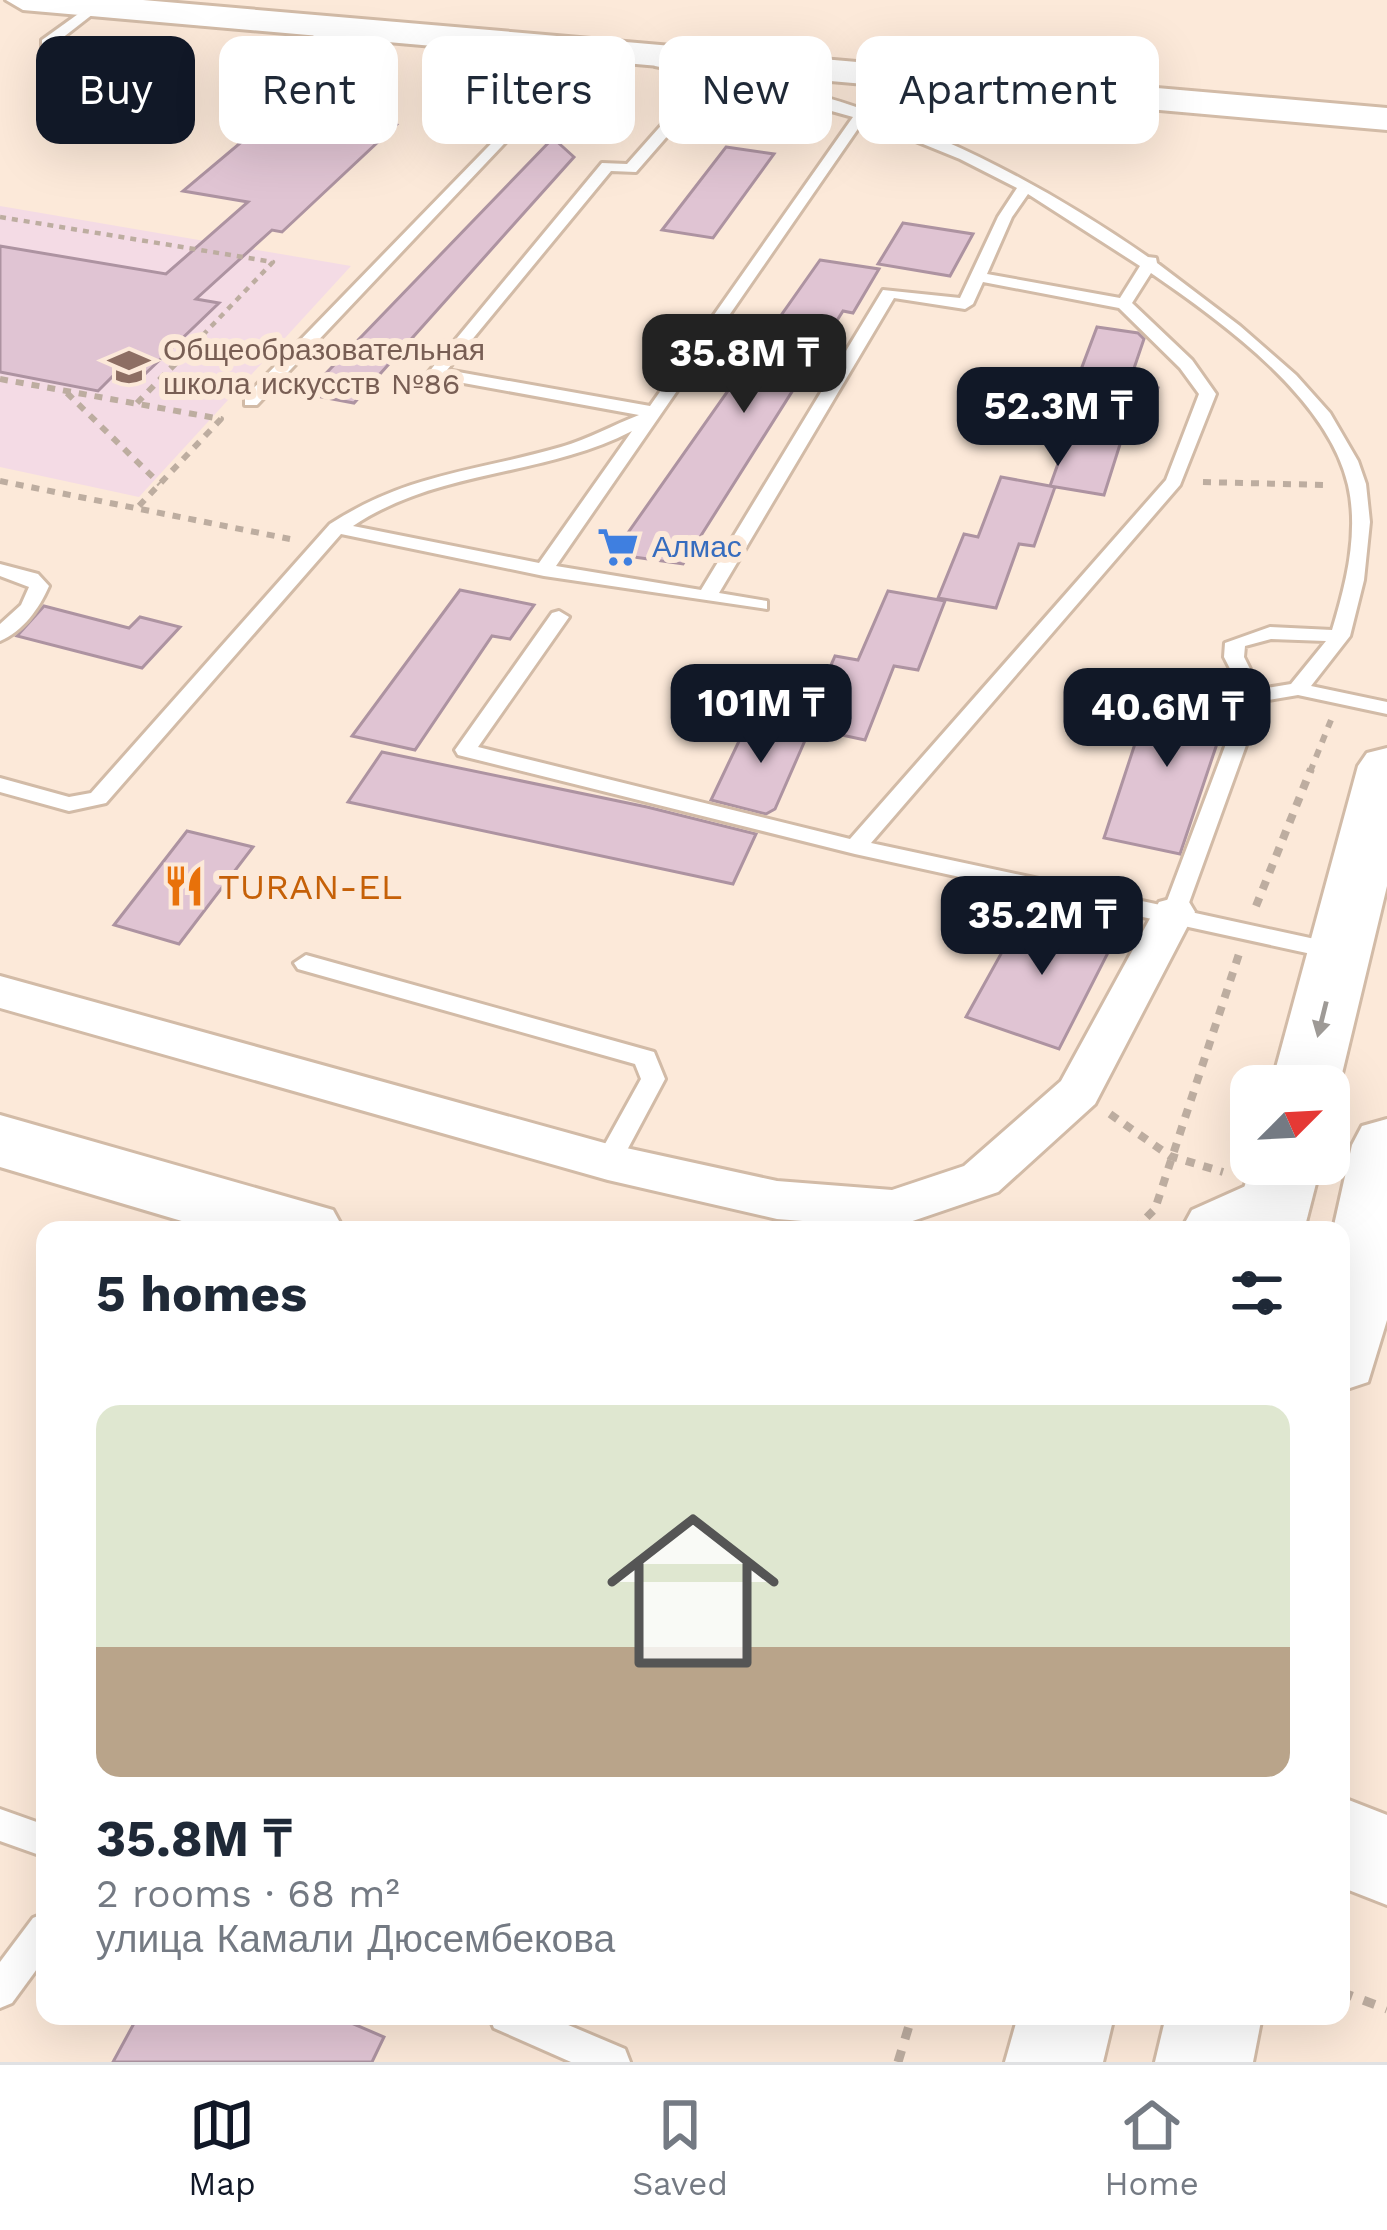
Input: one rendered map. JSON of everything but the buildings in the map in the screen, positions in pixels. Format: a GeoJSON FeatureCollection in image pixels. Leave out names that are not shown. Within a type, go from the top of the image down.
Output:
{"type":"FeatureCollection","features":[{"type":"Feature","properties":{"kind":"main road"},"geometry":{"type":"LineString","coordinates":[[22,0],[422,36]]}},
{"type":"Feature","properties":{"kind":"main road"},"geometry":{"type":"LineString","coordinates":[[635,55],[1387,119]]}},
{"type":"Feature","properties":{"kind":"main road"},"geometry":{"type":"LineString","coordinates":[[1310,1065],[1387,766]]}},
{"type":"Feature","properties":{"kind":"main road"},"geometry":{"type":"LineString","coordinates":[[0,1141],[277,1221]]}},
{"type":"Feature","properties":{"kind":"main road"},"geometry":{"type":"LineString","coordinates":[[1350,1328],[1387,1145]]}},
{"type":"Feature","properties":{"kind":"main road"},"geometry":{"type":"LineString","coordinates":[[1350,1846],[1387,1860]]}},
{"type":"Feature","properties":{"kind":"main road"},"geometry":{"type":"LineString","coordinates":[[1054,2062],[1064,2025]]}},
{"type":"Feature","properties":{"kind":"main road"},"geometry":{"type":"LineString","coordinates":[[1204,2062],[1212,2025]]}},
{"type":"Feature","properties":{"kind":"street"},"geometry":{"type":"LineString","coordinates":[[0,992],[608,1162],[777,1200],[892,1209],[981,1178],[1079,1092],[1132,983],[1174,912]]}},
{"type":"Feature","properties":{"kind":"lane"},"geometry":{"type":"LineString","coordinates":[[57,36],[96,7]]}},
{"type":"Feature","properties":{"kind":"lane"},"geometry":{"type":"LineString","coordinates":[[321,36],[331,28]]}},
{"type":"Feature","properties":{"kind":"lane"},"geometry":{"type":"LineString","coordinates":[[544,570],[856,122]]}},
{"type":"Feature","properties":{"kind":"lane"},"geometry":{"type":"LineString","coordinates":[[655,412],[436,373],[607,166],[632,170],[659,138]]}},
{"type":"Feature","properties":{"kind":"lane"},"geometry":{"type":"LineString","coordinates":[[251,401],[496,144]]}},
{"type":"Feature","properties":{"kind":"lane"},"geometry":{"type":"LineString","coordinates":[[934,144],[1028,184],[1151,261],[1265,354],[1321,413],[1342,445],[1358,485],[1358,586],[1340,636],[1298,689]]}},
{"type":"Feature","properties":{"kind":"lane"},"geometry":{"type":"LineString","coordinates":[[707,596],[889,293],[965,304],[1005,217],[1028,184]]}},
{"type":"Feature","properties":{"kind":"lane"},"geometry":{"type":"LineString","coordinates":[[1124,304],[1151,261]]}},
{"type":"Feature","properties":{"kind":"lane"},"geometry":{"type":"LineString","coordinates":[[855,847],[1174,481],[1208,394],[1186,364],[1124,304],[979,277]]}},
{"type":"Feature","properties":{"kind":"lane"},"geometry":{"type":"LineString","coordinates":[[0,784],[70,803],[98,798],[337,528],[387,495],[469,471],[581,449],[655,412]]}},
{"type":"Feature","properties":{"kind":"lane"},"geometry":{"type":"LineString","coordinates":[[337,528],[544,570],[760,604]]}},
{"type":"Feature","properties":{"kind":"lane"},"geometry":{"type":"LineString","coordinates":[[0,570],[31,578],[39,586],[30,607],[0,635]]}},
{"type":"Feature","properties":{"kind":"lane"},"geometry":{"type":"LineString","coordinates":[[559,617],[465,750],[855,847],[1174,912],[1339,952]]}},
{"type":"Feature","properties":{"kind":"lane"},"geometry":{"type":"LineString","coordinates":[[1174,912],[1254,695],[1234,658],[1234,643],[1270,633],[1340,636]]}},
{"type":"Feature","properties":{"kind":"lane"},"geometry":{"type":"LineString","coordinates":[[1254,695],[1298,689],[1387,708]]}},
{"type":"Feature","properties":{"kind":"lane"},"geometry":{"type":"LineString","coordinates":[[306,963],[645,1058],[653,1078],[608,1162]]}},
{"type":"Feature","properties":{"kind":"lane"},"geometry":{"type":"LineString","coordinates":[[0,1825],[36,1838]]}},
{"type":"Feature","properties":{"kind":"lane"},"geometry":{"type":"LineString","coordinates":[[0,1991],[36,1942]]}},
{"type":"Feature","properties":{"kind":"lane"},"geometry":{"type":"LineString","coordinates":[[527,2025],[612,2062]]}},
{"type":"Feature","properties":{"kind":"path"},"geometry":{"type":"LineString","coordinates":[[0,218],[273,262],[137,404]]}},
{"type":"Feature","properties":{"kind":"path"},"geometry":{"type":"LineString","coordinates":[[0,379],[221,418],[137,508]]}},
{"type":"Feature","properties":{"kind":"path"},"geometry":{"type":"LineString","coordinates":[[65,390],[160,484]]}},
{"type":"Feature","properties":{"kind":"path"},"geometry":{"type":"LineString","coordinates":[[0,481],[321,545]]}},
{"type":"Feature","properties":{"kind":"path"},"geometry":{"type":"LineString","coordinates":[[1174,481],[1358,485]]}},
{"type":"Feature","properties":{"kind":"path"},"geometry":{"type":"LineString","coordinates":[[1143,1221],[1156,1209],[1247,929],[1340,698]]}},
{"type":"Feature","properties":{"kind":"path"},"geometry":{"type":"LineString","coordinates":[[1350,1995],[1387,2009]]}},
{"type":"Feature","properties":{"kind":"path"},"geometry":{"type":"LineString","coordinates":[[898,2062],[910,2025]]}},
{"type":"Feature","properties":{"kind":"shaded area","name":"Общеобразовательная школа искусств №86"},"geometry":{"type":"Polygon","coordinates":[[[0,206],[351,266],[139,497],[0,467],[0,206]]]}},
{"type":"Feature","properties":{"kind":"place","name":"Общеобразовательная школа искусств №86"},"geometry":{"type":"Point","coordinates":[129,367]}},
{"type":"Feature","properties":{"kind":"place","name":"Алмас"},"geometry":{"type":"Point","coordinates":[618,547]}},
{"type":"Feature","properties":{"kind":"place","name":"TURAN-EL"},"geometry":{"type":"Point","coordinates":[184,886]}}]}
